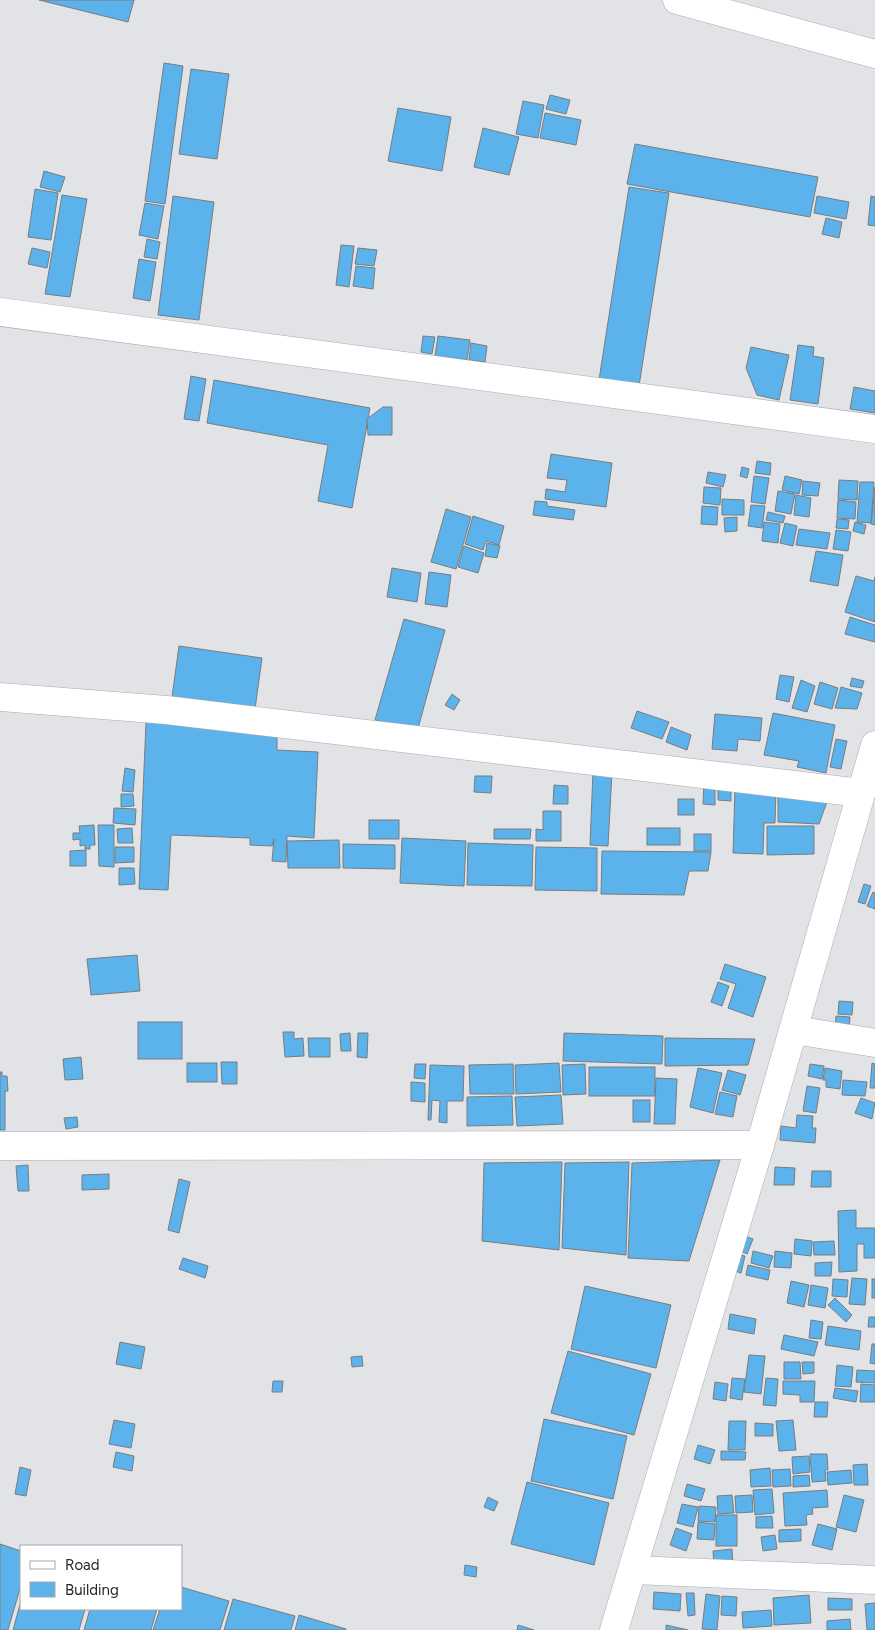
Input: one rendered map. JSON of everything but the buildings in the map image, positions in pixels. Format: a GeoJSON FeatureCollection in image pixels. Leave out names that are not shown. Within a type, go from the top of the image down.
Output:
{"type":"FeatureCollection","features":[{"type":"Feature","properties":{"kind":"street"},"geometry":{"type":"LineString","coordinates":[[677,0],[875,54]]}},
{"type":"Feature","properties":{"kind":"street"},"geometry":{"type":"LineString","coordinates":[[0,312],[875,429]]}},
{"type":"Feature","properties":{"kind":"street"},"geometry":{"type":"LineString","coordinates":[[0,697],[166,710],[867,782]]}},
{"type":"Feature","properties":{"kind":"street"},"geometry":{"type":"LineString","coordinates":[[614,1630],[634,1570],[794,1030],[867,782],[875,745]]}},
{"type":"Feature","properties":{"kind":"street"},"geometry":{"type":"LineString","coordinates":[[794,1030],[875,1043]]}},
{"type":"Feature","properties":{"kind":"street"},"geometry":{"type":"LineString","coordinates":[[0,1146],[760,1144]]}},
{"type":"Feature","properties":{"kind":"street"},"geometry":{"type":"LineString","coordinates":[[634,1570],[875,1580]]}}]}
